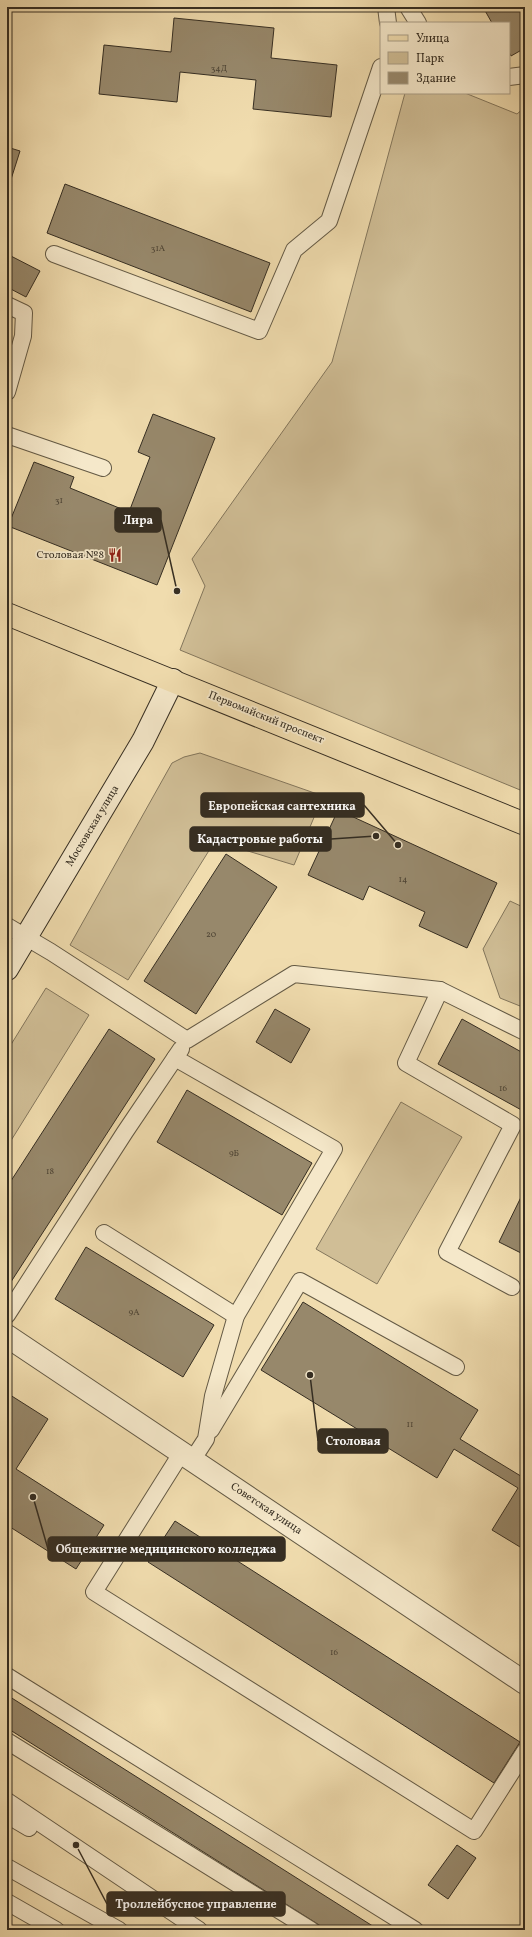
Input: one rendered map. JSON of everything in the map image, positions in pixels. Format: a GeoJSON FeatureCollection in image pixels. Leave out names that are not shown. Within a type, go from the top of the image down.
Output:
{"type":"FeatureCollection","features":[{"type":"Feature","properties":{"kind":"main road","name":"Первомайский проспект"},"geometry":{"type":"LineString","coordinates":[[7,614],[173,680],[525,824]]}},
{"type":"Feature","properties":{"kind":"street","name":"Московская улица"},"geometry":{"type":"LineString","coordinates":[[7,969],[27,938],[143,741],[173,680]]}},
{"type":"Feature","properties":{"kind":"street","name":"Советская улица"},"geometry":{"type":"LineString","coordinates":[[7,1336],[525,1683]]}},
{"type":"Feature","properties":{"kind":"lane"},"geometry":{"type":"LineString","coordinates":[[386,7],[388,22]]}},
{"type":"Feature","properties":{"kind":"lane"},"geometry":{"type":"LineString","coordinates":[[408,7],[417,22]]}},
{"type":"Feature","properties":{"kind":"lane"},"geometry":{"type":"LineString","coordinates":[[54,254],[259,332],[294,250],[330,221],[380,70]]}},
{"type":"Feature","properties":{"kind":"lane"},"geometry":{"type":"LineString","coordinates":[[510,77],[525,75]]}},
{"type":"Feature","properties":{"kind":"lane"},"geometry":{"type":"LineString","coordinates":[[7,305],[24,313],[22,336],[7,392]]}},
{"type":"Feature","properties":{"kind":"lane"},"geometry":{"type":"LineString","coordinates":[[7,435],[103,468]]}},
{"type":"Feature","properties":{"kind":"lane"},"geometry":{"type":"LineString","coordinates":[[7,926],[187,1040]]}},
{"type":"Feature","properties":{"kind":"lane"},"geometry":{"type":"LineString","coordinates":[[7,1315],[125,1132],[187,1040],[294,974],[440,990],[525,1032]]}},
{"type":"Feature","properties":{"kind":"lane"},"geometry":{"type":"LineString","coordinates":[[440,990],[406,1063],[513,1125],[447,1252],[512,1287]]}},
{"type":"Feature","properties":{"kind":"lane"},"geometry":{"type":"LineString","coordinates":[[175,1058],[334,1149],[236,1316],[213,1396],[206,1439]]}},
{"type":"Feature","properties":{"kind":"lane"},"geometry":{"type":"LineString","coordinates":[[104,1233],[236,1316]]}},
{"type":"Feature","properties":{"kind":"lane"},"geometry":{"type":"LineString","coordinates":[[456,1367],[300,1281],[206,1439],[187,1456],[94,1592],[474,1831],[525,1751]]}},
{"type":"Feature","properties":{"kind":"lane"},"geometry":{"type":"LineString","coordinates":[[7,1676],[415,1930]]}},
{"type":"Feature","properties":{"kind":"lane"},"geometry":{"type":"LineString","coordinates":[[7,1741],[311,1930]]}},
{"type":"Feature","properties":{"kind":"lane"},"geometry":{"type":"LineString","coordinates":[[7,1801],[199,1930]]}},
{"type":"Feature","properties":{"kind":"lane"},"geometry":{"type":"LineString","coordinates":[[7,1815],[196,1930]]}},
{"type":"Feature","properties":{"kind":"lane"},"geometry":{"type":"LineString","coordinates":[[7,1867],[119,1930]]}},
{"type":"Feature","properties":{"kind":"lane"},"geometry":{"type":"LineString","coordinates":[[7,1902],[35,1925],[56,1930]]}},
{"type":"Feature","properties":{"kind":"green space"},"geometry":{"type":"Polygon","coordinates":[[[405,94],[467,94],[517,114],[525,107],[525,792],[180,650],[205,586],[192,559],[332,362],[405,94]]]}},
{"type":"Feature","properties":{"kind":"green space"},"geometry":{"type":"Polygon","coordinates":[[[200,753],[323,796],[294,865],[215,841],[128,980],[70,945],[172,763],[184,757],[200,753]]]}},
{"type":"Feature","properties":{"kind":"green space"},"geometry":{"type":"Polygon","coordinates":[[[510,901],[525,908],[525,1008],[500,998],[483,949],[510,901]]]}},
{"type":"Feature","properties":{"kind":"green space"},"geometry":{"type":"Polygon","coordinates":[[[46,988],[89,1015],[7,1147],[7,1051],[46,988]]]}},
{"type":"Feature","properties":{"kind":"green space"},"geometry":{"type":"Polygon","coordinates":[[[401,1102],[462,1137],[377,1284],[316,1249],[401,1102]]]}},
{"type":"Feature","properties":{"kind":"building"},"geometry":{"type":"Polygon","coordinates":[[[483,7],[525,7],[525,48],[511,56],[510,22],[491,22],[483,7]]]}},
{"type":"Feature","properties":{"kind":"building"},"geometry":{"type":"Polygon","coordinates":[[[174,18],[274,28],[271,58],[337,65],[331,117],[253,109],[256,80],[180,72],[177,102],[99,94],[104,45],[171,52],[174,18]]]}},
{"type":"Feature","properties":{"kind":"building"},"geometry":{"type":"Polygon","coordinates":[[[7,147],[20,151],[7,192],[7,147]]]}},
{"type":"Feature","properties":{"kind":"building"},"geometry":{"type":"Polygon","coordinates":[[[65,184],[270,263],[251,312],[47,233],[65,184]]]}},
{"type":"Feature","properties":{"kind":"building"},"geometry":{"type":"Polygon","coordinates":[[[7,254],[40,271],[26,297],[7,287],[7,254]]]}},
{"type":"Feature","properties":{"kind":"building"},"geometry":{"type":"Polygon","coordinates":[[[153,414],[215,438],[157,585],[8,526],[34,462],[74,477],[70,488],[129,512],[150,457],[138,452],[153,414]]]}},
{"type":"Feature","properties":{"kind":"building"},"geometry":{"type":"Polygon","coordinates":[[[338,810],[497,883],[467,948],[419,926],[425,912],[369,886],[363,900],[308,875],[338,810]]]}},
{"type":"Feature","properties":{"kind":"building"},"geometry":{"type":"Polygon","coordinates":[[[226,854],[277,887],[196,1014],[144,981],[226,854]]]}},
{"type":"Feature","properties":{"kind":"building"},"geometry":{"type":"Polygon","coordinates":[[[275,1009],[310,1029],[291,1063],[256,1042],[275,1009]]]}},
{"type":"Feature","properties":{"kind":"building"},"geometry":{"type":"Polygon","coordinates":[[[462,1019],[525,1054],[525,1112],[438,1064],[462,1019]]]}},
{"type":"Feature","properties":{"kind":"building"},"geometry":{"type":"Polygon","coordinates":[[[109,1029],[155,1059],[7,1288],[7,1187],[109,1029]]]}},
{"type":"Feature","properties":{"kind":"building"},"geometry":{"type":"Polygon","coordinates":[[[187,1090],[312,1163],[282,1215],[157,1142],[187,1090]]]}},
{"type":"Feature","properties":{"kind":"building"},"geometry":{"type":"Polygon","coordinates":[[[525,1189],[525,1255],[499,1242],[525,1189]]]}},
{"type":"Feature","properties":{"kind":"building"},"geometry":{"type":"Polygon","coordinates":[[[86,1247],[214,1325],[183,1377],[55,1299],[86,1247]]]}},
{"type":"Feature","properties":{"kind":"building"},"geometry":{"type":"Polygon","coordinates":[[[303,1302],[478,1410],[460,1439],[524,1478],[525,1477],[525,1550],[492,1530],[518,1488],[454,1449],[437,1478],[261,1370],[303,1302]]]}},
{"type":"Feature","properties":{"kind":"building"},"geometry":{"type":"Polygon","coordinates":[[[7,1393],[48,1419],[16,1469],[104,1525],[76,1569],[7,1525],[7,1393]]]}},
{"type":"Feature","properties":{"kind":"building"},"geometry":{"type":"Polygon","coordinates":[[[175,1521],[520,1742],[494,1783],[148,1562],[175,1521]]]}},
{"type":"Feature","properties":{"kind":"building"},"geometry":{"type":"Polygon","coordinates":[[[7,1695],[379,1930],[327,1930],[7,1728],[7,1695]]]}},
{"type":"Feature","properties":{"kind":"building"},"geometry":{"type":"Polygon","coordinates":[[[457,1845],[476,1858],[448,1899],[428,1885],[457,1845]]]}},
{"type":"Feature","properties":{"kind":"place","name":"Столовая №8"},"geometry":{"type":"Point","coordinates":[115,555]}},
{"type":"Feature","properties":{"kind":"place","name":"Лира"},"geometry":{"type":"Point","coordinates":[177,591]}},
{"type":"Feature","properties":{"kind":"place","name":"Кадастровые работы"},"geometry":{"type":"Point","coordinates":[376,836]}},
{"type":"Feature","properties":{"kind":"place","name":"Европейская сантехника"},"geometry":{"type":"Point","coordinates":[398,845]}},
{"type":"Feature","properties":{"kind":"place","name":"Столовая"},"geometry":{"type":"Point","coordinates":[310,1375]}},
{"type":"Feature","properties":{"kind":"place","name":"Общежитие медицинского колледжа"},"geometry":{"type":"Point","coordinates":[33,1497]}},
{"type":"Feature","properties":{"kind":"place","name":"Троллейбусное управление"},"geometry":{"type":"Point","coordinates":[76,1845]}}]}
